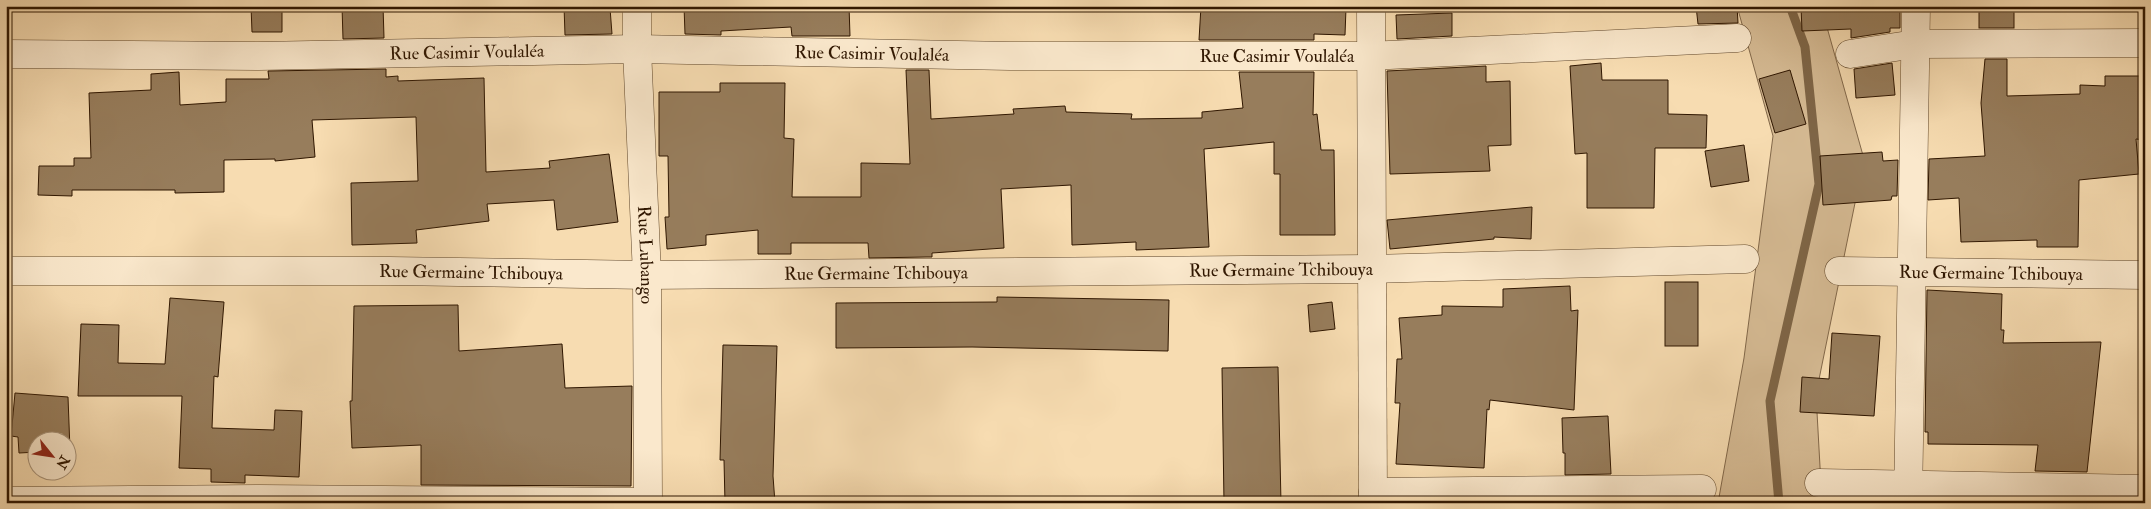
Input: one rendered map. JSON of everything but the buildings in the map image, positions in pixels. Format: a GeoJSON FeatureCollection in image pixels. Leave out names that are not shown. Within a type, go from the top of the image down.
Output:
{"type":"FeatureCollection","features":[{"type":"Feature","properties":{"kind":"street","name":"Rue Lubango"},"geometry":{"type":"LineString","coordinates":[[637,6],[637,49],[647,275],[648,502]]}},
{"type":"Feature","properties":{"kind":"street"},"geometry":{"type":"LineString","coordinates":[[1370,6],[1373,498],[1702,489]]}},
{"type":"Feature","properties":{"kind":"street"},"geometry":{"type":"LineString","coordinates":[[1908,494],[1916,6]]}},
{"type":"Feature","properties":{"kind":"street","name":"Rue Casimir Voulaléa"},"geometry":{"type":"LineString","coordinates":[[6,54],[259,56],[637,49],[1010,56],[1369,56],[1737,38]]}},
{"type":"Feature","properties":{"kind":"street"},"geometry":{"type":"LineString","coordinates":[[1850,54],[1915,44],[2145,43]]}},
{"type":"Feature","properties":{"kind":"street","name":"Rue Germaine Tchibouya"},"geometry":{"type":"LineString","coordinates":[[6,271],[380,271],[647,275],[1371,269],[1745,260]]}},
{"type":"Feature","properties":{"kind":"street","name":"Rue Germaine Tchibouya"},"geometry":{"type":"LineString","coordinates":[[1840,272],[2145,275]]}},
{"type":"Feature","properties":{"kind":"street"},"geometry":{"type":"LineString","coordinates":[[1819,483],[1908,494],[2145,489]]}},
{"type":"Feature","properties":{"kind":"street"},"geometry":{"type":"LineString","coordinates":[[6,502],[261,499],[648,502]]}},
{"type":"Feature","properties":{"kind":"shaded area"},"geometry":{"type":"Polygon","coordinates":[[[1737,6],[1821,6],[1864,159],[1816,394],[1822,503],[1718,503],[1744,358],[1773,136],[1737,6]]]}},
{"type":"Feature","properties":{"kind":"waterway"},"geometry":{"type":"LineString","coordinates":[[1779,503],[1770,401],[1819,184],[1805,47],[1790,6]]}}]}
